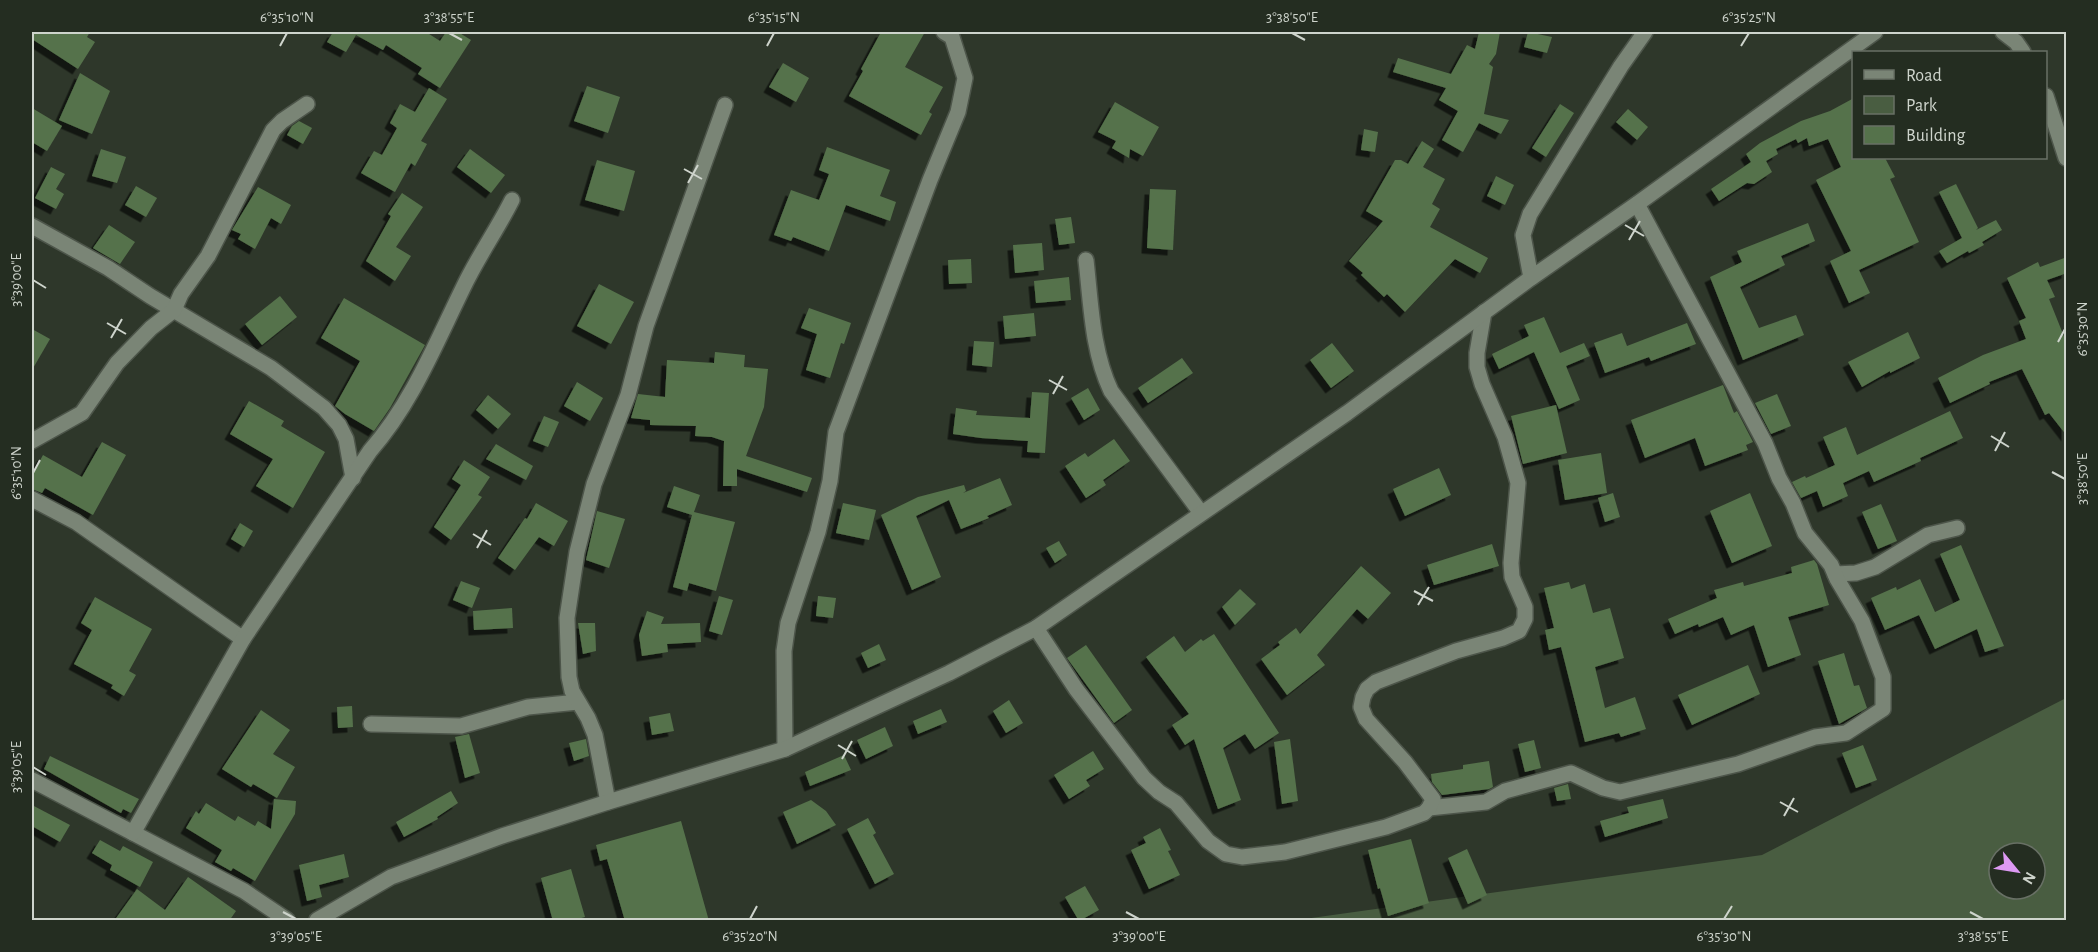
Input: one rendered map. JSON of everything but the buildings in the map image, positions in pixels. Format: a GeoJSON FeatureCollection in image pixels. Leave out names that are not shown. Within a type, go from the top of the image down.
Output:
{"type":"FeatureCollection","features":[{"type":"Feature","properties":{"kind":"street"},"geometry":{"type":"LineString","coordinates":[[785,749],[784,651],[788,623],[818,532],[830,481],[836,432],[930,180],[958,112],[964,78],[952,37],[944,32]]}},
{"type":"Feature","properties":{"kind":"street"},"geometry":{"type":"LineString","coordinates":[[1531,278],[1523,235],[1530,214],[1620,66],[1645,32]]}},
{"type":"Feature","properties":{"kind":"street"},"geometry":{"type":"LineString","coordinates":[[317,921],[391,877],[502,836],[785,749],[949,674],[1036,628],[1347,413],[1531,278],[1875,32]]}},
{"type":"Feature","properties":{"kind":"street"},"geometry":{"type":"LineString","coordinates":[[2003,32],[2016,42],[2022,51]]}},
{"type":"Feature","properties":{"kind":"street"},"geometry":{"type":"LineString","coordinates":[[2047,99],[2067,158]]}},
{"type":"Feature","properties":{"kind":"street"},"geometry":{"type":"LineString","coordinates":[[32,441],[82,414],[117,363],[151,327],[174,310],[181,294],[207,256],[273,130],[307,104]]}},
{"type":"Feature","properties":{"kind":"street"},"geometry":{"type":"LineString","coordinates":[[608,802],[595,735],[572,691],[569,677],[567,618],[578,552],[590,497],[628,394],[646,326],[725,105]]}},
{"type":"Feature","properties":{"kind":"street"},"geometry":{"type":"LineString","coordinates":[[133,833],[243,639],[370,451],[390,428],[422,375],[463,287],[512,200]]}},
{"type":"Feature","properties":{"kind":"street"},"geometry":{"type":"LineString","coordinates":[[1429,808],[1486,802],[1505,791],[1571,772],[1603,788],[1620,792],[1738,764],[1815,737],[1846,733],[1883,709],[1883,677],[1862,621],[1831,565],[1805,533],[1765,443],[1637,204]]}},
{"type":"Feature","properties":{"kind":"street"},"geometry":{"type":"LineString","coordinates":[[32,226],[108,268],[150,296],[272,368],[324,408],[339,425],[346,439],[353,478]]}},
{"type":"Feature","properties":{"kind":"street"},"geometry":{"type":"LineString","coordinates":[[1086,260],[1092,319],[1103,373],[1111,391],[1202,513]]}},
{"type":"Feature","properties":{"kind":"street"},"geometry":{"type":"LineString","coordinates":[[1036,628],[1076,688],[1144,778],[1176,803],[1208,841],[1226,854],[1242,857],[1285,852],[1386,827],[1424,813],[1429,808],[1432,799],[1405,762],[1366,719],[1361,707],[1367,689],[1376,681],[1456,651],[1519,632],[1525,619],[1525,607],[1512,577],[1518,483],[1505,437],[1477,367],[1477,352],[1484,312]]}},
{"type":"Feature","properties":{"kind":"street"},"geometry":{"type":"LineString","coordinates":[[32,499],[76,522],[243,639]]}},
{"type":"Feature","properties":{"kind":"street"},"geometry":{"type":"LineString","coordinates":[[1835,574],[1856,573],[1875,567],[1928,535],[1957,528]]}},
{"type":"Feature","properties":{"kind":"street"},"geometry":{"type":"LineString","coordinates":[[371,724],[461,726],[528,707],[578,702]]}},
{"type":"Feature","properties":{"kind":"street"},"geometry":{"type":"LineString","coordinates":[[32,780],[244,891],[287,921]]}},
{"type":"Feature","properties":{"kind":"green space"},"geometry":{"type":"Polygon","coordinates":[[[2066,698],[2066,920],[1297,920],[1762,855],[2066,698]]]}}]}
